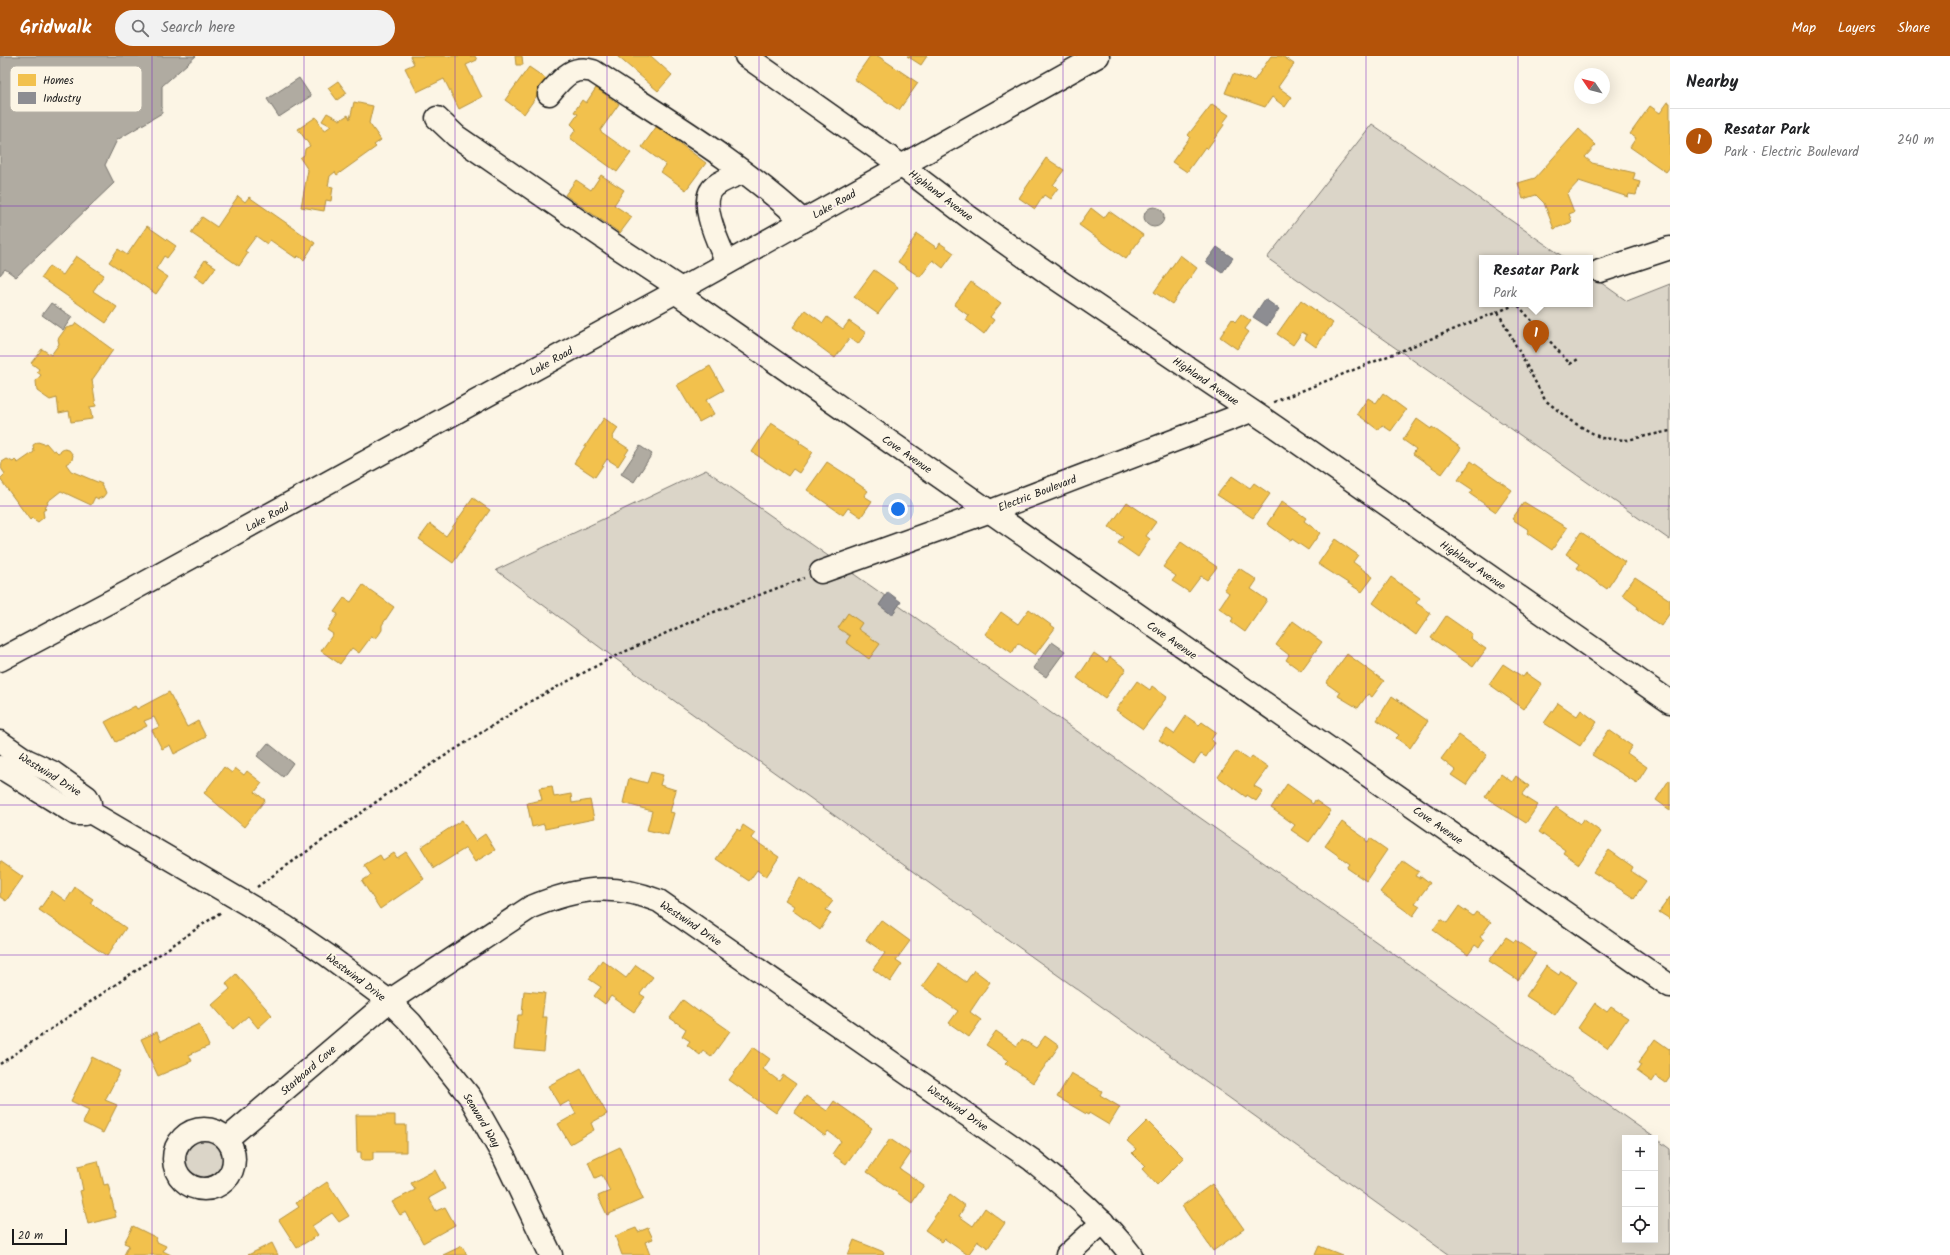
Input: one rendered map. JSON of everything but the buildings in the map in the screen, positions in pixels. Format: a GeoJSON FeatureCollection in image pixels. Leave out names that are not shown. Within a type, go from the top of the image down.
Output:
{"type":"FeatureCollection","features":[{"type":"Feature","properties":{"kind":"street","name":"Highland Avenue"},"geometry":{"type":"LineString","coordinates":[[746,56],[902,166],[1046,272],[1252,411],[1670,702]]}},
{"type":"Feature","properties":{"kind":"street","name":"Lake Road"},"geometry":{"type":"LineString","coordinates":[[0,660],[143,584],[678,291],[1098,56]]}},
{"type":"Feature","properties":{"kind":"street"},"geometry":{"type":"LineString","coordinates":[[549,94],[566,74],[583,68],[593,71],[743,173],[783,202],[803,221]]}},
{"type":"Feature","properties":{"kind":"street","name":"Cove Avenue"},"geometry":{"type":"LineString","coordinates":[[437,118],[456,136],[678,291],[988,512],[1670,986]]}},
{"type":"Feature","properties":{"kind":"street"},"geometry":{"type":"LineString","coordinates":[[727,263],[709,217],[708,198],[714,186],[743,173]]}},
{"type":"Feature","properties":{"kind":"street"},"geometry":{"type":"LineString","coordinates":[[1600,271],[1670,248]]}},
{"type":"Feature","properties":{"kind":"street","name":"Electric Boulevard"},"geometry":{"type":"LineString","coordinates":[[821,572],[988,512],[1252,411]]}},
{"type":"Feature","properties":{"kind":"street","name":"Westwind Drive"},"geometry":{"type":"LineString","coordinates":[[0,742],[26,760],[52,772],[88,797],[90,812]]}},
{"type":"Feature","properties":{"kind":"street","name":"Westwind Drive"},"geometry":{"type":"LineString","coordinates":[[0,767],[76,814],[90,812]]}},
{"type":"Feature","properties":{"kind":"street","name":"Westwind Drive"},"geometry":{"type":"LineString","coordinates":[[90,812],[142,844],[240,899],[319,949],[389,1001],[531,906],[554,897],[577,891],[596,889],[625,891],[648,897],[669,907],[1032,1160],[1069,1189],[1103,1222],[1131,1255]]}},
{"type":"Feature","properties":{"kind":"street","name":"Starboard Cove"},"geometry":{"type":"LineString","coordinates":[[227,1139],[389,1001]]}},
{"type":"Feature","properties":{"kind":"street","name":"Seaward Way"},"geometry":{"type":"LineString","coordinates":[[389,1001],[411,1023],[470,1097],[505,1159],[551,1255]]}},
{"type":"Feature","properties":{"kind":"street"},"geometry":{"type":"LineString","coordinates":[[1067,1255],[1103,1222]]}},
{"type":"Feature","properties":{"kind":"path"},"geometry":{"type":"LineString","coordinates":[[1252,411],[1510,307]]}},
{"type":"Feature","properties":{"kind":"path"},"geometry":{"type":"LineString","coordinates":[[1520,307],[1570,364],[1580,358]]}},
{"type":"Feature","properties":{"kind":"path"},"geometry":{"type":"LineString","coordinates":[[1498,312],[1545,400],[1571,421],[1601,438],[1627,440],[1670,431]]}},
{"type":"Feature","properties":{"kind":"path"},"geometry":{"type":"LineString","coordinates":[[0,1064],[240,899],[407,780],[531,701],[613,657],[706,615],[821,572]]}},
{"type":"Feature","properties":{"kind":"shaded area"},"geometry":{"type":"Polygon","coordinates":[[[0,56],[196,56],[162,86],[162,113],[117,140],[105,165],[114,183],[16,277],[5,269],[0,275],[0,56]]]}},
{"type":"Feature","properties":{"kind":"shaded area"},"geometry":{"type":"Polygon","coordinates":[[[299,78],[311,96],[279,117],[267,99],[299,78]]]}},
{"type":"Feature","properties":{"kind":"shaded area"},"geometry":{"type":"Polygon","coordinates":[[[1372,124],[1561,255],[1479,255],[1479,307],[1593,307],[1593,277],[1627,301],[1670,284],[1670,540],[1267,258],[1372,124]]]}},
{"type":"Feature","properties":{"kind":"shaded area"},"geometry":{"type":"Polygon","coordinates":[[[1150,207],[1158,207],[1164,213],[1164,221],[1158,227],[1150,227],[1144,221],[1144,213],[1150,207]]]}},
{"type":"Feature","properties":{"kind":"shaded area"},"geometry":{"type":"Polygon","coordinates":[[[51,303],[72,317],[63,330],[42,315],[51,303]]]}},
{"type":"Feature","properties":{"kind":"shaded area"},"geometry":{"type":"Polygon","coordinates":[[[640,446],[652,454],[634,482],[621,474],[640,446]]]}},
{"type":"Feature","properties":{"kind":"shaded area"},"geometry":{"type":"Polygon","coordinates":[[[706,470],[1651,1135],[1622,1135],[1622,1243],[1658,1243],[1658,1140],[1670,1149],[1670,1255],[1449,1255],[613,657],[496,570],[706,470]]]}},
{"type":"Feature","properties":{"kind":"shaded area"},"geometry":{"type":"Polygon","coordinates":[[[1052,642],[1065,651],[1046,677],[1033,668],[1052,642]]]}},
{"type":"Feature","properties":{"kind":"shaded area"},"geometry":{"type":"Polygon","coordinates":[[[268,743],[293,763],[283,777],[257,756],[268,743]]]}},
{"type":"Feature","properties":{"kind":"shaded area"},"geometry":{"type":"Polygon","coordinates":[[[204,1140],[214,1143],[220,1149],[223,1159],[220,1169],[214,1175],[204,1178],[194,1175],[188,1169],[185,1159],[188,1149],[194,1143],[204,1140]]]}},
{"type":"Feature","properties":{"kind":"place","name":"Resatar Park"},"geometry":{"type":"Point","coordinates":[1536,353]}}]}
